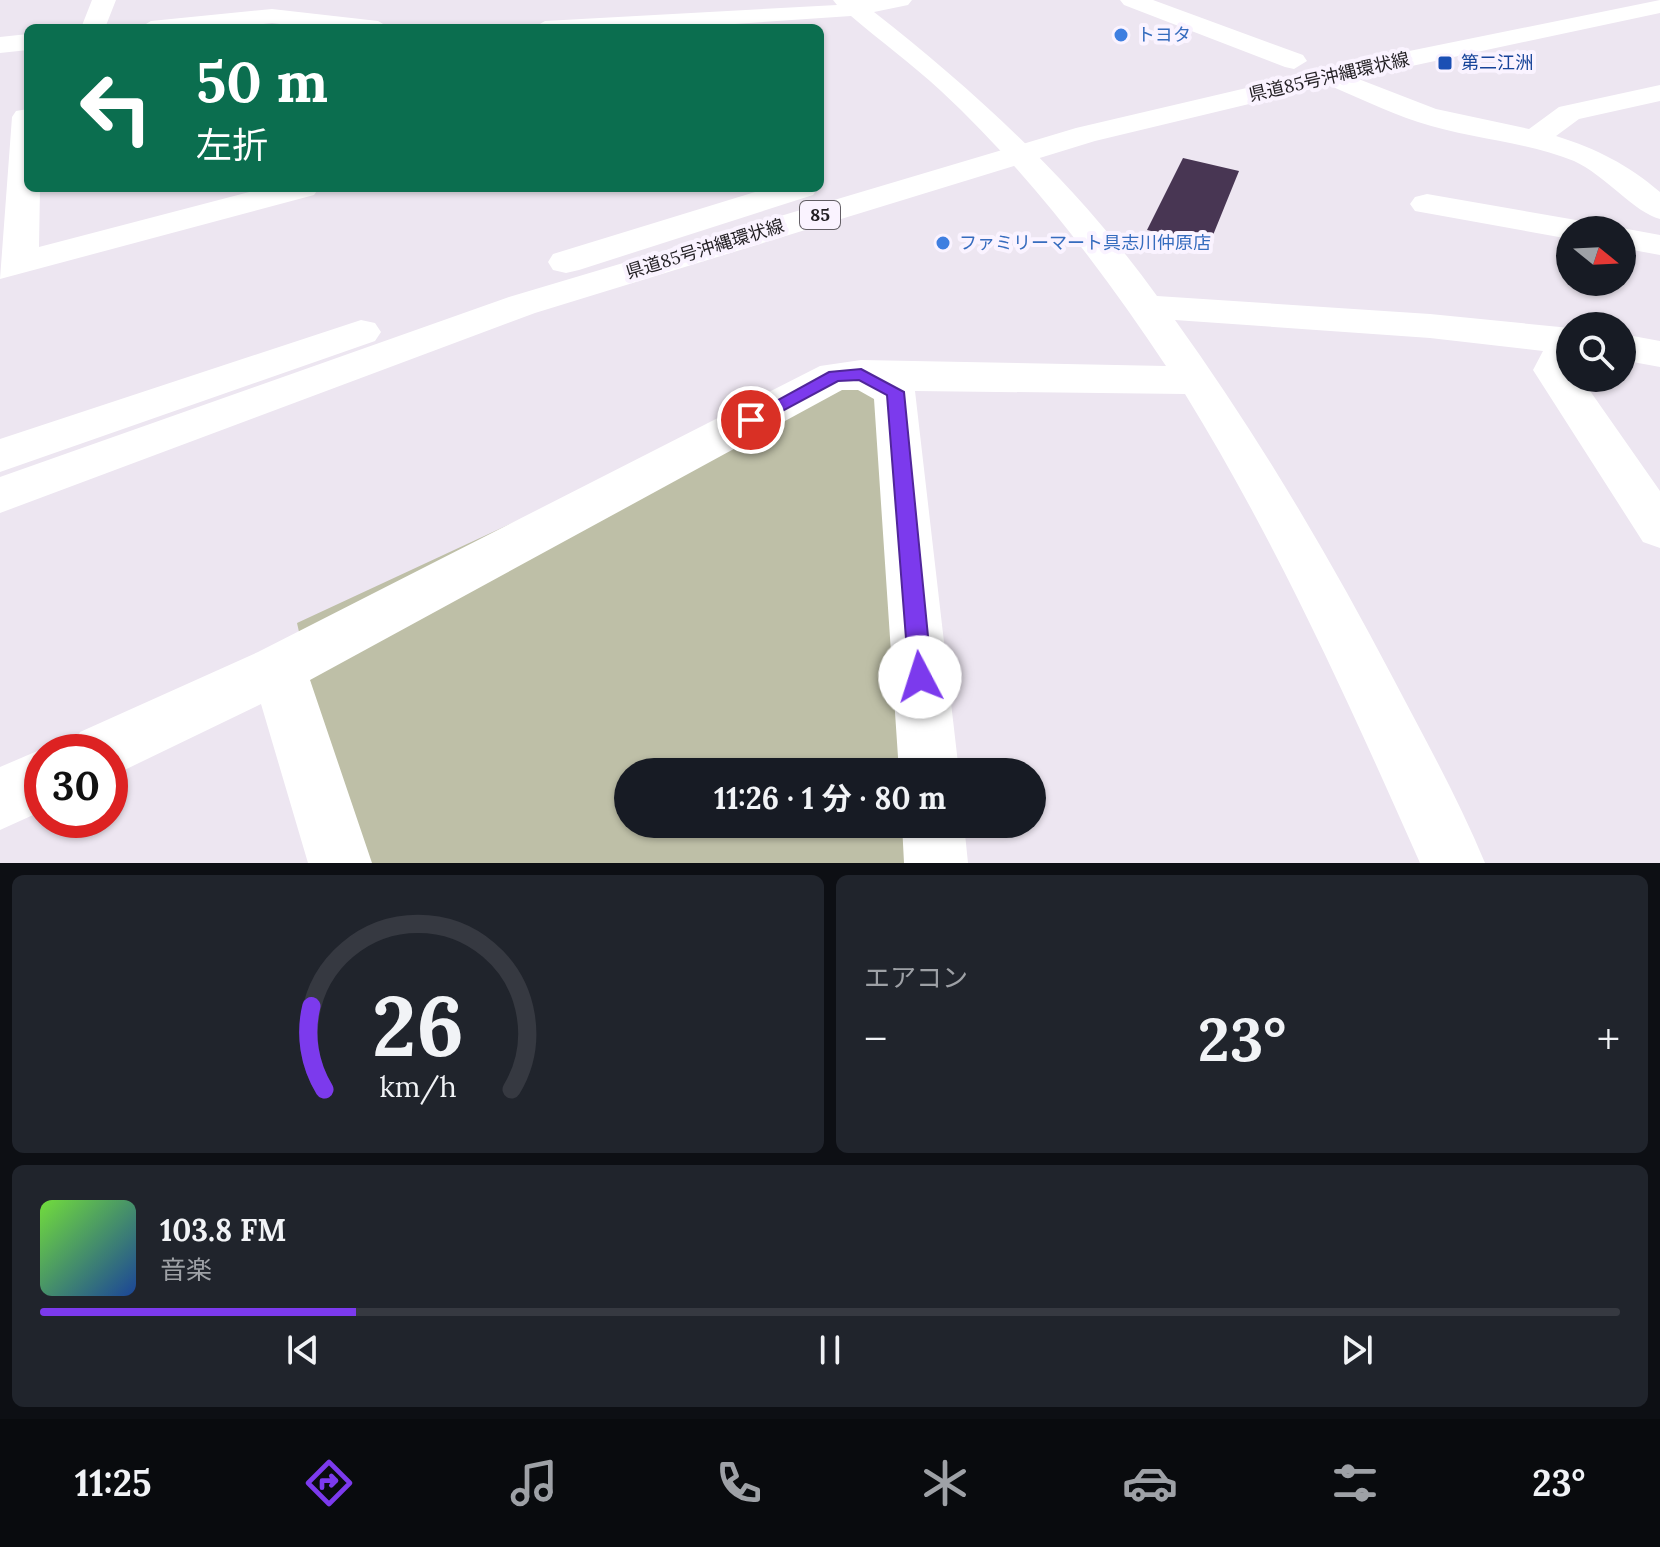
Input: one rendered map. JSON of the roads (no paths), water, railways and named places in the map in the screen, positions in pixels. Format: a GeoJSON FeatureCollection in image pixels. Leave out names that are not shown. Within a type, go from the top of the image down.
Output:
{"type":"FeatureCollection","features":[{"type":"Feature","properties":{"kind":"street"},"geometry":{"type":"LineString","coordinates":[[95,24],[104,0]]}},
{"type":"Feature","properties":{"kind":"street"},"geometry":{"type":"LineString","coordinates":[[586,24],[900,0]]}},
{"type":"Feature","properties":{"kind":"street"},"geometry":{"type":"LineString","coordinates":[[1132,0],[1294,61]]}},
{"type":"Feature","properties":{"kind":"street","name":"県道85号沖縄環状線"},"geometry":{"type":"LineString","coordinates":[[1057,115],[1294,61],[1589,0]]}},
{"type":"Feature","properties":{"kind":"street"},"geometry":{"type":"LineString","coordinates":[[851,4],[924,60],[1005,136],[1100,242],[1151,307],[1271,501],[1354,652],[1453,863]]}},
{"type":"Feature","properties":{"kind":"street","name":"県道85号沖縄環状線"},"geometry":{"type":"LineString","coordinates":[[0,495],[522,305],[1005,136],[1086,134],[1330,76],[1660,6]]}},
{"type":"Feature","properties":{"kind":"street"},"geometry":{"type":"LineString","coordinates":[[191,24],[302,10],[361,24]]}},
{"type":"Feature","properties":{"kind":"street"},"geometry":{"type":"LineString","coordinates":[[0,45],[24,42]]}},
{"type":"Feature","properties":{"kind":"street"},"geometry":{"type":"LineString","coordinates":[[1330,76],[1428,116],[1534,139],[1585,155],[1619,173],[1660,209]]}},
{"type":"Feature","properties":{"kind":"street"},"geometry":{"type":"LineString","coordinates":[[1534,139],[1569,113],[1654,98]]}},
{"type":"Feature","properties":{"kind":"street"},"geometry":{"type":"LineString","coordinates":[[18,117],[10,266],[280,192]]}},
{"type":"Feature","properties":{"kind":"street","name":"県道85号沖縄環状線"},"geometry":{"type":"LineString","coordinates":[[0,456],[646,234],[788,192]]}},
{"type":"Feature","properties":{"kind":"street"},"geometry":{"type":"LineString","coordinates":[[1427,204],[1556,227]]}},
{"type":"Feature","properties":{"kind":"street"},"geometry":{"type":"LineString","coordinates":[[1636,241],[1660,245]]}},
{"type":"Feature","properties":{"kind":"street"},"geometry":{"type":"LineString","coordinates":[[1151,307],[1430,326],[1556,339]]}},
{"type":"Feature","properties":{"kind":"street"},"geometry":{"type":"LineString","coordinates":[[1636,350],[1660,354]]}},
{"type":"Feature","properties":{"kind":"street"},"geometry":{"type":"LineString","coordinates":[[861,374],[895,392],[928,758]]}},
{"type":"Feature","properties":{"kind":"street"},"geometry":{"type":"LineString","coordinates":[[128,739],[278,669],[835,376],[1195,380]]}},
{"type":"Feature","properties":{"kind":"street"},"geometry":{"type":"LineString","coordinates":[[1569,392],[1660,529]]}},
{"type":"Feature","properties":{"kind":"street"},"geometry":{"type":"LineString","coordinates":[[278,669],[340,863]]}},
{"type":"Feature","properties":{"kind":"street"},"geometry":{"type":"LineString","coordinates":[[0,799],[24,788]]}},
{"type":"Feature","properties":{"kind":"street"},"geometry":{"type":"LineString","coordinates":[[934,838],[936,863]]}},
{"type":"Feature","properties":{"kind":"place","name":"トヨタ"},"geometry":{"type":"Point","coordinates":[1121,35]}},
{"type":"Feature","properties":{"kind":"place","name":"第二江洲"},"geometry":{"type":"Point","coordinates":[1445,63]}},
{"type":"Feature","properties":{"kind":"place","name":"ファミリーマート具志川仲原店"},"geometry":{"type":"Point","coordinates":[943,243]}}]}
